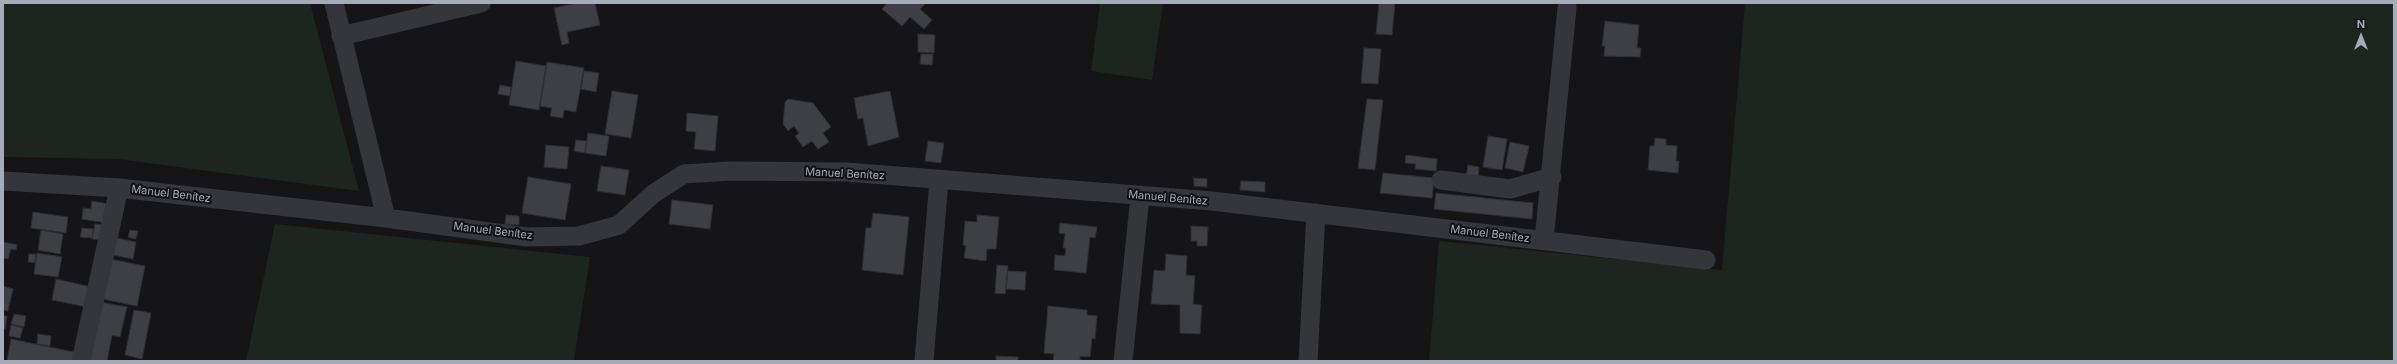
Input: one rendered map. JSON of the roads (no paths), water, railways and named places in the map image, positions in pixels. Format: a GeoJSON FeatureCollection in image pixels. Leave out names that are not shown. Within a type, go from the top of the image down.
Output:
{"type":"FeatureCollection","features":[{"type":"Feature","properties":{"kind":"street"},"geometry":{"type":"LineString","coordinates":[[334,3],[340,36],[386,218]]}},
{"type":"Feature","properties":{"kind":"street"},"geometry":{"type":"LineString","coordinates":[[340,36],[481,3]]}},
{"type":"Feature","properties":{"kind":"street"},"geometry":{"type":"LineString","coordinates":[[1544,240],[1552,177],[1567,8]]}},
{"type":"Feature","properties":{"kind":"street","name":"Manuel Benítez"},"geometry":{"type":"LineString","coordinates":[[3,181],[119,188],[386,218],[527,237],[579,236],[619,225],[653,194],[684,174],[730,171],[847,172],[1140,196],[1316,213],[1706,260]]}},
{"type":"Feature","properties":{"kind":"street"},"geometry":{"type":"LineString","coordinates":[[1441,180],[1510,189],[1552,177]]}},
{"type":"Feature","properties":{"kind":"street"},"geometry":{"type":"LineString","coordinates":[[924,361],[939,180]]}},
{"type":"Feature","properties":{"kind":"street"},"geometry":{"type":"LineString","coordinates":[[81,361],[119,188]]}},
{"type":"Feature","properties":{"kind":"street"},"geometry":{"type":"LineString","coordinates":[[1123,361],[1140,196]]}},
{"type":"Feature","properties":{"kind":"street"},"geometry":{"type":"LineString","coordinates":[[1308,361],[1316,213]]}}]}
